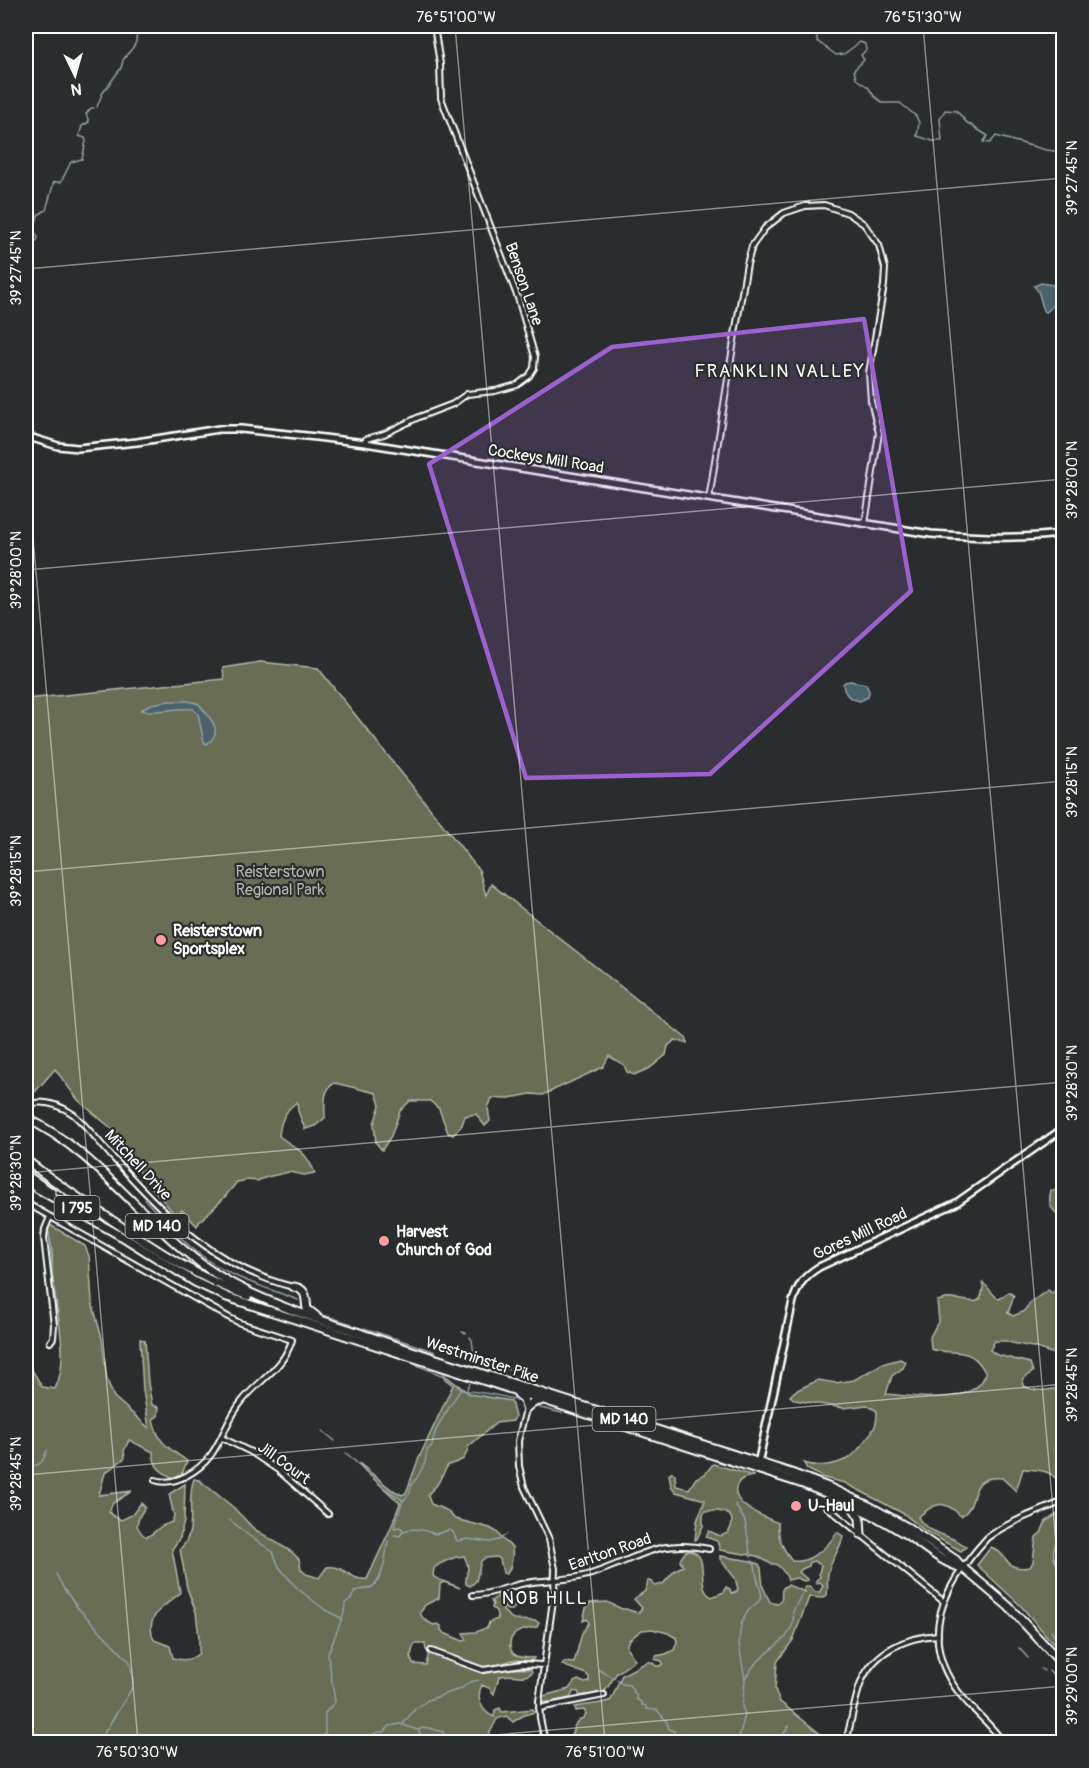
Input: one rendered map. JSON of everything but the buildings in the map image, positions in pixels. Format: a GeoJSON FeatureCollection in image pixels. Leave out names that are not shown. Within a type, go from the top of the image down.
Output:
{"type":"FeatureCollection","features":[{"type":"Feature","properties":{"kind":"highway","name":"Westminster Pike"},"geometry":{"type":"LineString","coordinates":[[26,1118],[61,1137],[182,1249],[207,1268],[246,1291],[323,1321],[431,1358],[758,1466],[852,1505],[904,1533],[951,1566],[963,1569]]}},
{"type":"Feature","properties":{"kind":"highway","name":"I 795"},"geometry":{"type":"LineString","coordinates":[[26,1160],[132,1234],[198,1275],[230,1290],[302,1313]]}},
{"type":"Feature","properties":{"kind":"highway","name":"I 795"},"geometry":{"type":"LineString","coordinates":[[26,1175],[128,1240]]}},
{"type":"Feature","properties":{"kind":"highway","name":"Westminster Pike"},"geometry":{"type":"LineString","coordinates":[[26,1182],[128,1240],[195,1282],[227,1297],[515,1392],[818,1483],[871,1507],[907,1527],[956,1560],[963,1569],[1008,1606],[1064,1666]]}},
{"type":"Feature","properties":{"kind":"highway"},"geometry":{"type":"LineString","coordinates":[[294,1287],[304,1292],[307,1310],[323,1321]]}},
{"type":"Feature","properties":{"kind":"highway"},"geometry":{"type":"LineString","coordinates":[[515,1392],[524,1399],[526,1408],[533,1402],[546,1401]]}},
{"type":"Feature","properties":{"kind":"highway"},"geometry":{"type":"LineString","coordinates":[[852,1505],[860,1518],[861,1534]]}},
{"type":"Feature","properties":{"kind":"street","name":"Benson Lane"},"geometry":{"type":"LineString","coordinates":[[365,443],[366,439],[384,434],[453,404],[468,394],[495,391],[517,385],[529,376],[535,363],[518,298],[441,98],[440,64],[434,26]]}},
{"type":"Feature","properties":{"kind":"street"},"geometry":{"type":"LineString","coordinates":[[709,498],[747,264],[752,246],[760,233],[777,217],[798,207],[824,205],[848,213],[864,224],[879,245],[885,268],[869,373],[871,401],[879,432],[866,524]]}},
{"type":"Feature","properties":{"kind":"street","name":"Cockeys Mill Road"},"geometry":{"type":"LineString","coordinates":[[26,436],[58,446],[78,448],[137,442],[219,429],[241,429],[365,443],[915,532],[957,536],[1045,536],[1064,533]]}},
{"type":"Feature","properties":{"kind":"street","name":"Mitchell Drive"},"geometry":{"type":"LineString","coordinates":[[26,1105],[34,1102],[49,1103],[73,1114],[146,1193],[194,1238],[220,1257],[247,1271],[294,1287]]}},
{"type":"Feature","properties":{"kind":"street","name":"Gores Mill Road"},"geometry":{"type":"LineString","coordinates":[[758,1466],[793,1301],[803,1278],[819,1267],[956,1203],[1064,1128]]}},
{"type":"Feature","properties":{"kind":"street"},"geometry":{"type":"LineString","coordinates":[[26,1203],[228,1317],[292,1340],[289,1351],[282,1362],[249,1393],[237,1408],[222,1438],[206,1461],[190,1474],[172,1481],[155,1480]]}},
{"type":"Feature","properties":{"kind":"street"},"geometry":{"type":"LineString","coordinates":[[50,1217],[44,1238],[54,1325],[53,1338],[50,1342]]}},
{"type":"Feature","properties":{"kind":"street"},"geometry":{"type":"LineString","coordinates":[[526,1408],[518,1441],[519,1466],[524,1487],[549,1539],[554,1559],[555,1580],[539,1708],[545,1743]]}},
{"type":"Feature","properties":{"kind":"street","name":"Jill Court"},"geometry":{"type":"LineString","coordinates":[[222,1438],[251,1452],[279,1470],[328,1514]]}},
{"type":"Feature","properties":{"kind":"street"},"geometry":{"type":"LineString","coordinates":[[1003,1743],[950,1680],[941,1656],[938,1635],[943,1601],[949,1588],[979,1547],[994,1533],[1064,1501]]}},
{"type":"Feature","properties":{"kind":"street"},"geometry":{"type":"LineString","coordinates":[[826,1506],[943,1601]]}},
{"type":"Feature","properties":{"kind":"street","name":"Earlton Road"},"geometry":{"type":"LineString","coordinates":[[472,1595],[485,1595],[518,1584],[586,1576],[656,1548],[688,1545],[709,1549]]}},
{"type":"Feature","properties":{"kind":"street"},"geometry":{"type":"LineString","coordinates":[[848,1734],[862,1681],[872,1666],[885,1652],[905,1641],[938,1635]]}},
{"type":"Feature","properties":{"kind":"street"},"geometry":{"type":"LineString","coordinates":[[431,1651],[483,1670],[522,1664],[543,1665]]}},
{"type":"Feature","properties":{"kind":"street"},"geometry":{"type":"LineString","coordinates":[[539,1708],[604,1695]]}},
{"type":"Feature","properties":{"kind":"highlighted area"},"geometry":{"type":"Polygon","coordinates":[[[864,319],[911,591],[710,774],[526,778],[429,464],[612,347],[864,319]]]}},
{"type":"Feature","properties":{"kind":"green space","name":"Reisterstown Regional Park"},"geometry":{"type":"Polygon","coordinates":[[[260,662],[318,668],[479,870],[486,896],[491,884],[687,1039],[687,1043],[675,1040],[668,1046],[666,1055],[650,1068],[634,1075],[627,1072],[624,1065],[609,1056],[603,1067],[543,1095],[492,1098],[488,1108],[490,1121],[485,1126],[476,1114],[465,1116],[462,1125],[453,1135],[448,1133],[439,1109],[430,1101],[410,1101],[400,1111],[391,1136],[382,1150],[376,1143],[374,1124],[380,1105],[376,1093],[335,1083],[326,1093],[325,1118],[315,1126],[305,1129],[297,1102],[286,1113],[281,1126],[279,1136],[304,1155],[315,1173],[304,1175],[289,1172],[257,1181],[237,1182],[197,1226],[182,1210],[177,1217],[142,1176],[119,1135],[78,1100],[55,1069],[35,1092],[26,1093],[26,699],[224,679],[223,668],[260,662]]]}},
{"type":"Feature","properties":{"kind":"green space"},"geometry":{"type":"Polygon","coordinates":[[[1051,1190],[1063,1192],[1063,1220],[1051,1207],[1051,1190]]]}},
{"type":"Feature","properties":{"kind":"green space"},"geometry":{"type":"Polygon","coordinates":[[[47,1223],[85,1246],[89,1256],[92,1302],[102,1338],[107,1380],[114,1397],[149,1428],[143,1390],[140,1339],[145,1340],[152,1405],[159,1407],[158,1416],[153,1419],[155,1427],[161,1440],[187,1461],[182,1474],[173,1478],[158,1468],[153,1452],[129,1440],[124,1451],[125,1458],[105,1473],[99,1495],[132,1491],[113,1503],[109,1512],[121,1520],[132,1515],[141,1503],[145,1507],[137,1526],[147,1536],[172,1522],[174,1516],[169,1494],[185,1484],[184,1521],[180,1538],[172,1549],[180,1592],[153,1619],[151,1625],[154,1640],[170,1646],[173,1658],[187,1659],[199,1653],[196,1612],[187,1588],[180,1549],[189,1534],[194,1479],[199,1480],[233,1507],[254,1529],[292,1552],[299,1559],[301,1569],[306,1574],[319,1578],[327,1567],[333,1567],[357,1578],[367,1579],[400,1503],[359,1463],[391,1489],[402,1495],[406,1493],[418,1460],[453,1385],[445,1379],[443,1374],[470,1394],[511,1401],[515,1417],[513,1421],[496,1423],[468,1447],[462,1460],[448,1465],[437,1485],[429,1493],[431,1504],[446,1510],[455,1519],[497,1532],[512,1547],[512,1558],[506,1574],[503,1573],[500,1559],[485,1558],[481,1561],[476,1581],[470,1586],[466,1584],[468,1568],[464,1556],[441,1563],[434,1568],[433,1576],[460,1588],[444,1582],[440,1584],[439,1598],[425,1605],[420,1613],[428,1622],[441,1626],[444,1633],[463,1641],[467,1640],[463,1633],[476,1632],[488,1627],[489,1622],[498,1619],[491,1601],[500,1595],[508,1605],[516,1606],[512,1610],[504,1607],[503,1611],[514,1620],[539,1623],[537,1627],[515,1634],[510,1640],[513,1653],[521,1657],[534,1658],[531,1661],[512,1660],[500,1664],[500,1669],[531,1669],[532,1673],[524,1676],[503,1675],[499,1677],[494,1694],[482,1685],[479,1695],[483,1708],[494,1717],[495,1710],[500,1708],[502,1712],[533,1709],[535,1712],[524,1715],[513,1722],[506,1716],[497,1719],[487,1742],[26,1742],[26,1363],[42,1387],[55,1389],[62,1362],[61,1332],[47,1223]],[[415,1644],[411,1654],[413,1664],[426,1665],[429,1652],[425,1644],[415,1644]]]}},
{"type":"Feature","properties":{"kind":"green space"},"geometry":{"type":"Polygon","coordinates":[[[983,1283],[999,1299],[1009,1292],[1014,1296],[1008,1313],[1013,1316],[1023,1312],[1031,1302],[1048,1290],[1052,1293],[1063,1284],[1063,1364],[1057,1355],[1006,1341],[995,1341],[990,1350],[997,1355],[1030,1363],[1033,1372],[1023,1380],[1024,1386],[1039,1390],[1063,1387],[1063,1489],[1056,1478],[1047,1472],[1023,1469],[1016,1491],[1002,1478],[990,1478],[978,1486],[971,1505],[961,1516],[955,1510],[939,1504],[918,1517],[927,1527],[966,1547],[961,1551],[925,1531],[904,1514],[845,1483],[824,1478],[807,1469],[804,1463],[826,1465],[837,1463],[854,1454],[873,1430],[877,1411],[867,1405],[843,1408],[795,1400],[790,1396],[795,1391],[818,1380],[836,1383],[854,1380],[882,1364],[900,1359],[906,1362],[903,1368],[892,1376],[886,1394],[942,1397],[957,1396],[970,1391],[980,1384],[986,1373],[981,1365],[969,1355],[931,1349],[930,1337],[939,1320],[937,1301],[949,1299],[975,1302],[981,1297],[983,1283]]]}},
{"type":"Feature","properties":{"kind":"green space"},"geometry":{"type":"Polygon","coordinates":[[[713,1464],[754,1476],[740,1481],[736,1494],[739,1500],[751,1510],[778,1523],[781,1543],[793,1561],[812,1557],[829,1543],[837,1532],[843,1536],[827,1578],[827,1595],[823,1598],[809,1597],[793,1640],[777,1662],[775,1689],[779,1701],[818,1732],[823,1739],[822,1742],[551,1742],[569,1737],[576,1723],[586,1714],[584,1710],[576,1711],[575,1707],[611,1700],[622,1675],[647,1662],[660,1666],[663,1664],[662,1661],[654,1659],[656,1656],[674,1650],[677,1642],[676,1638],[668,1633],[652,1629],[642,1630],[627,1644],[635,1660],[616,1674],[606,1690],[580,1696],[574,1691],[570,1698],[543,1702],[543,1696],[569,1689],[578,1680],[589,1682],[586,1674],[562,1665],[564,1662],[574,1663],[582,1633],[589,1623],[587,1619],[583,1621],[586,1608],[590,1603],[607,1602],[638,1613],[642,1608],[634,1599],[645,1591],[648,1581],[655,1586],[663,1584],[675,1570],[683,1566],[680,1561],[686,1551],[694,1552],[699,1557],[702,1563],[704,1586],[712,1597],[724,1592],[726,1587],[731,1593],[738,1589],[735,1578],[720,1556],[759,1564],[763,1587],[770,1602],[776,1604],[779,1602],[782,1589],[788,1585],[805,1592],[804,1588],[809,1586],[815,1592],[820,1592],[823,1585],[820,1582],[816,1584],[816,1580],[820,1577],[821,1565],[814,1561],[799,1572],[808,1580],[796,1578],[788,1580],[776,1564],[771,1564],[757,1556],[720,1550],[717,1541],[706,1537],[709,1531],[720,1536],[728,1533],[732,1521],[728,1514],[705,1511],[703,1526],[695,1540],[697,1521],[705,1500],[676,1492],[671,1486],[669,1475],[672,1472],[675,1475],[676,1486],[689,1489],[696,1478],[705,1474],[713,1464]]]}},
{"type":"Feature","properties":{"kind":"green space"},"geometry":{"type":"Polygon","coordinates":[[[1061,1512],[1064,1525],[1055,1545],[1054,1556],[1059,1568],[1063,1569],[1063,1655],[1021,1606],[977,1565],[991,1547],[1011,1565],[1021,1568],[1030,1567],[1033,1562],[1036,1537],[1041,1533],[1046,1521],[1061,1512]]]}},
{"type":"Feature","properties":{"kind":"water"},"geometry":{"type":"Polygon","coordinates":[[[1041,283],[1053,285],[1061,294],[1046,312],[1034,286],[1041,283]]]}},
{"type":"Feature","properties":{"kind":"water"},"geometry":{"type":"Polygon","coordinates":[[[850,681],[866,684],[869,691],[868,697],[860,701],[848,696],[843,684],[850,681]]]}},
{"type":"Feature","properties":{"kind":"water"},"geometry":{"type":"Polygon","coordinates":[[[188,701],[199,704],[215,729],[215,734],[207,744],[204,742],[198,714],[193,709],[141,710],[151,704],[188,701]]]}},
{"type":"Feature","properties":{"kind":"waterway"},"geometry":{"type":"LineString","coordinates":[[97,107],[102,94],[134,46],[137,29],[143,28],[145,33],[154,31],[154,26]]}},
{"type":"Feature","properties":{"kind":"waterway"},"geometry":{"type":"LineString","coordinates":[[820,26],[817,41],[836,55],[844,54],[860,42],[865,44],[866,50],[861,55],[864,60],[854,70],[856,79],[868,87],[883,103],[900,103],[916,116],[919,123],[917,136],[942,141],[940,119],[945,110],[957,111],[966,122],[988,136],[983,142],[990,143],[996,136],[1046,150],[1064,152]]}},
{"type":"Feature","properties":{"kind":"waterway"},"geometry":{"type":"LineString","coordinates":[[26,217],[30,222],[37,220],[38,215],[46,210],[54,182],[61,182],[71,162],[82,159],[86,141],[85,138],[79,136],[82,126],[89,122],[86,114],[94,108]]}},
{"type":"Feature","properties":{"kind":"waterway"},"geometry":{"type":"LineString","coordinates":[[26,223],[26,229]]}},
{"type":"Feature","properties":{"kind":"waterway"},"geometry":{"type":"LineString","coordinates":[[26,235],[33,230],[38,237],[37,241],[30,242],[26,249]]}},
{"type":"Feature","properties":{"kind":"waterway"},"geometry":{"type":"LineString","coordinates":[[145,1200],[183,1240],[209,1261],[242,1279],[298,1300]]}},
{"type":"Feature","properties":{"kind":"waterway"},"geometry":{"type":"LineString","coordinates":[[49,1233],[57,1321]]}},
{"type":"Feature","properties":{"kind":"waterway"},"geometry":{"type":"LineString","coordinates":[[317,1313],[352,1324]]}},
{"type":"Feature","properties":{"kind":"waterway"},"geometry":{"type":"LineString","coordinates":[[364,1328],[436,1352]]}},
{"type":"Feature","properties":{"kind":"waterway"},"geometry":{"type":"LineString","coordinates":[[462,1332],[466,1333]]}},
{"type":"Feature","properties":{"kind":"waterway"},"geometry":{"type":"LineString","coordinates":[[470,1337],[474,1354]]}},
{"type":"Feature","properties":{"kind":"waterway"},"geometry":{"type":"LineString","coordinates":[[464,1356],[474,1355],[483,1361],[510,1370]]}},
{"type":"Feature","properties":{"kind":"waterway"},"geometry":{"type":"LineString","coordinates":[[414,1364],[449,1378],[458,1387]]}},
{"type":"Feature","properties":{"kind":"waterway"},"geometry":{"type":"LineString","coordinates":[[467,1389],[470,1383]]}},
{"type":"Feature","properties":{"kind":"waterway"},"geometry":{"type":"LineString","coordinates":[[402,1502],[410,1493],[411,1485],[425,1463],[427,1450],[432,1446],[439,1425],[460,1387]]}},
{"type":"Feature","properties":{"kind":"waterway"},"geometry":{"type":"LineString","coordinates":[[461,1390],[520,1401]]}},
{"type":"Feature","properties":{"kind":"waterway"},"geometry":{"type":"LineString","coordinates":[[536,1407],[562,1413]]}},
{"type":"Feature","properties":{"kind":"waterway"},"geometry":{"type":"LineString","coordinates":[[323,1431],[335,1441]]}},
{"type":"Feature","properties":{"kind":"waterway"},"geometry":{"type":"LineString","coordinates":[[26,1468],[40,1464],[47,1450]]}},
{"type":"Feature","properties":{"kind":"waterway"},"geometry":{"type":"LineString","coordinates":[[346,1453],[383,1487],[403,1500]]}},
{"type":"Feature","properties":{"kind":"waterway"},"geometry":{"type":"LineString","coordinates":[[402,1503],[394,1528],[400,1527],[403,1530]]}},
{"type":"Feature","properties":{"kind":"waterway"},"geometry":{"type":"LineString","coordinates":[[735,1504],[745,1521],[751,1557]]}},
{"type":"Feature","properties":{"kind":"waterway"},"geometry":{"type":"LineString","coordinates":[[230,1520],[273,1552],[279,1567],[297,1588],[325,1610],[341,1618]]}},
{"type":"Feature","properties":{"kind":"waterway"},"geometry":{"type":"LineString","coordinates":[[394,1535],[400,1536],[403,1531],[411,1529],[435,1534],[449,1530],[453,1532],[457,1541],[468,1539],[489,1542],[499,1540],[507,1534]]}},
{"type":"Feature","properties":{"kind":"waterway"},"geometry":{"type":"LineString","coordinates":[[321,1742],[325,1733],[325,1713],[335,1702],[328,1654],[344,1613],[345,1603],[351,1599],[355,1591],[370,1588],[378,1581],[388,1541]]}},
{"type":"Feature","properties":{"kind":"waterway"},"geometry":{"type":"LineString","coordinates":[[738,1742],[745,1715],[742,1706],[745,1680],[739,1644],[741,1624],[748,1611],[762,1596],[753,1562]]}},
{"type":"Feature","properties":{"kind":"waterway"},"geometry":{"type":"LineString","coordinates":[[56,1574],[77,1607],[130,1662],[133,1681],[131,1690],[100,1742]]}},
{"type":"Feature","properties":{"kind":"waterway"},"geometry":{"type":"LineString","coordinates":[[745,1678],[755,1664],[786,1637],[793,1624],[793,1611],[802,1594]]}},
{"type":"Feature","properties":{"kind":"waterway"},"geometry":{"type":"LineString","coordinates":[[1051,1631],[1064,1649]]}},
{"type":"Feature","properties":{"kind":"waterway"},"geometry":{"type":"LineString","coordinates":[[1019,1648],[1028,1658]]}},
{"type":"Feature","properties":{"kind":"waterway"},"geometry":{"type":"LineString","coordinates":[[599,1670],[614,1678]]}},
{"type":"Feature","properties":{"kind":"waterway"},"geometry":{"type":"LineString","coordinates":[[1049,1671],[1064,1687]]}},
{"type":"Feature","properties":{"kind":"waterway"},"geometry":{"type":"LineString","coordinates":[[403,1724],[415,1709],[428,1700],[479,1680]]}},
{"type":"Feature","properties":{"kind":"waterway"},"geometry":{"type":"LineString","coordinates":[[617,1680],[629,1685],[636,1699],[646,1706],[646,1709],[657,1710],[667,1722],[669,1729],[674,1731],[676,1740],[686,1742]]}},
{"type":"Feature","properties":{"kind":"waterway"},"geometry":{"type":"LineString","coordinates":[[362,1742],[377,1732],[384,1732],[390,1726],[400,1724],[418,1730],[428,1728],[443,1732],[446,1739]]}},
{"type":"Feature","properties":{"kind":"waterway"},"geometry":{"type":"LineString","coordinates":[[778,1742],[789,1726]]}},
{"type":"Feature","properties":{"kind":"waterway"},"geometry":{"type":"LineString","coordinates":[[419,1731],[422,1738],[432,1742]]}},
{"type":"Feature","properties":{"kind":"place","name":"Reisterstown Sportsplex"},"geometry":{"type":"Point","coordinates":[161,940]}},
{"type":"Feature","properties":{"kind":"place","name":"Harvest Church of God"},"geometry":{"type":"Point","coordinates":[384,1241]}},
{"type":"Feature","properties":{"kind":"place","name":"U-Haul"},"geometry":{"type":"Point","coordinates":[796,1506]}},
{"type":"Feature","properties":{"kind":"district","name":"FRANKLIN VALLEY"},"geometry":{"type":"Point","coordinates":[780,371]}},
{"type":"Feature","properties":{"kind":"district","name":"NOB HILL"},"geometry":{"type":"Point","coordinates":[545,1598]}}]}
